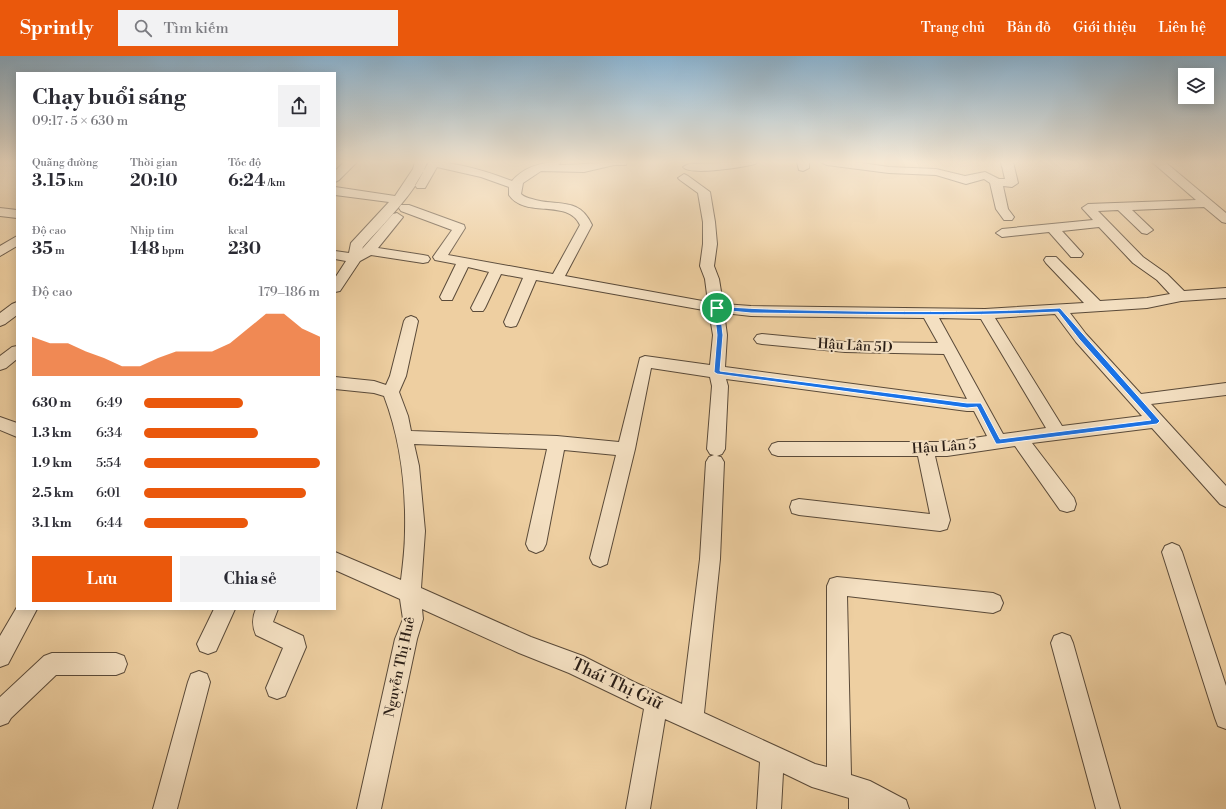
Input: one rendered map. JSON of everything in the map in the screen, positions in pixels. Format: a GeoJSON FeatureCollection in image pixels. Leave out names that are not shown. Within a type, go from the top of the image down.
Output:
{"type":"FeatureCollection","features":[{"type":"Feature","properties":{"kind":"street"},"geometry":{"type":"LineString","coordinates":[[366,197],[401,204],[459,228],[440,257],[497,269],[717,308],[751,311],[985,314],[1147,303],[1181,296],[1226,293]]}},
{"type":"Feature","properties":{"kind":"street"},"geometry":{"type":"LineString","coordinates":[[336,286],[355,258],[356,246],[401,204],[405,197]]}},
{"type":"Feature","properties":{"kind":"street"},"geometry":{"type":"LineString","coordinates":[[336,255],[355,258],[369,251],[407,197]]}},
{"type":"Feature","properties":{"kind":"street"},"geometry":{"type":"LineString","coordinates":[[517,197],[535,204],[573,209],[582,216],[586,225],[557,279]]}},
{"type":"Feature","properties":{"kind":"street"},"geometry":{"type":"LineString","coordinates":[[692,719],[710,559],[720,386],[717,372],[720,335],[712,279],[707,266],[710,244],[709,222],[705,197]]}},
{"type":"Feature","properties":{"kind":"street"},"geometry":{"type":"LineString","coordinates":[[999,197],[1002,209],[1008,217]]}},
{"type":"Feature","properties":{"kind":"street"},"geometry":{"type":"LineString","coordinates":[[1199,197],[1226,219]]}},
{"type":"Feature","properties":{"kind":"street"},"geometry":{"type":"LineString","coordinates":[[1181,296],[1162,277],[1138,260],[1088,208],[1205,202]]}},
{"type":"Feature","properties":{"kind":"street"},"geometry":{"type":"LineString","coordinates":[[1122,207],[1147,230]]}},
{"type":"Feature","properties":{"kind":"street"},"geometry":{"type":"LineString","coordinates":[[0,212],[16,214]]}},
{"type":"Feature","properties":{"kind":"street"},"geometry":{"type":"LineString","coordinates":[[1002,233],[1103,223]]}},
{"type":"Feature","properties":{"kind":"street"},"geometry":{"type":"LineString","coordinates":[[1052,228],[1076,254]]}},
{"type":"Feature","properties":{"kind":"street"},"geometry":{"type":"LineString","coordinates":[[0,252],[16,241]]}},
{"type":"Feature","properties":{"kind":"street"},"geometry":{"type":"LineString","coordinates":[[369,251],[423,259]]}},
{"type":"Feature","properties":{"kind":"street"},"geometry":{"type":"LineString","coordinates":[[1051,260],[1097,307]]}},
{"type":"Feature","properties":{"kind":"street"},"geometry":{"type":"LineString","coordinates":[[447,297],[464,262]]}},
{"type":"Feature","properties":{"kind":"street"},"geometry":{"type":"LineString","coordinates":[[478,308],[497,269]]}},
{"type":"Feature","properties":{"kind":"street"},"geometry":{"type":"LineString","coordinates":[[511,322],[531,275]]}},
{"type":"Feature","properties":{"kind":"street"},"geometry":{"type":"LineString","coordinates":[[0,320],[16,308]]}},
{"type":"Feature","properties":{"kind":"street"},"geometry":{"type":"LineString","coordinates":[[1060,310],[1081,338],[1157,421],[1226,500]]}},
{"type":"Feature","properties":{"kind":"street"},"geometry":{"type":"LineString","coordinates":[[929,313],[999,442]]}},
{"type":"Feature","properties":{"kind":"street"},"geometry":{"type":"LineString","coordinates":[[985,314],[1058,433]]}},
{"type":"Feature","properties":{"kind":"street"},"geometry":{"type":"LineString","coordinates":[[336,383],[374,387],[391,392],[398,376],[411,321]]}},
{"type":"Feature","properties":{"kind":"street","name":"Hậu Lân 5D"},"geometry":{"type":"LineString","coordinates":[[762,339],[846,347],[948,349]]}},
{"type":"Feature","properties":{"kind":"street"},"geometry":{"type":"LineString","coordinates":[[0,364],[16,352]]}},
{"type":"Feature","properties":{"kind":"street"},"geometry":{"type":"LineString","coordinates":[[600,558],[645,362],[967,405],[978,404]]}},
{"type":"Feature","properties":{"kind":"street"},"geometry":{"type":"LineString","coordinates":[[1138,400],[1226,389]]}},
{"type":"Feature","properties":{"kind":"street","name":"Nguyễn Thị Huê"},"geometry":{"type":"LineString","coordinates":[[369,809],[406,639],[413,619],[410,592],[415,530],[410,466],[400,416],[391,392]]}},
{"type":"Feature","properties":{"kind":"street","name":"Hậu Lân 5"},"geometry":{"type":"LineString","coordinates":[[778,449],[947,449],[1157,421]]}},
{"type":"Feature","properties":{"kind":"street"},"geometry":{"type":"LineString","coordinates":[[0,423],[16,430]]}},
{"type":"Feature","properties":{"kind":"street"},"geometry":{"type":"LineString","coordinates":[[404,437],[556,442],[626,449]]}},
{"type":"Feature","properties":{"kind":"street"},"geometry":{"type":"LineString","coordinates":[[1019,439],[1067,504]]}},
{"type":"Feature","properties":{"kind":"street"},"geometry":{"type":"LineString","coordinates":[[536,544],[556,442]]}},
{"type":"Feature","properties":{"kind":"street"},"geometry":{"type":"LineString","coordinates":[[799,507],[940,523],[941,520],[925,450]]}},
{"type":"Feature","properties":{"kind":"street"},"geometry":{"type":"LineString","coordinates":[[1172,552],[1226,718]]}},
{"type":"Feature","properties":{"kind":"street","name":"Thái Thị Giữ"},"geometry":{"type":"LineString","coordinates":[[336,561],[410,592],[527,646],[575,664],[854,794],[897,809]]}},
{"type":"Feature","properties":{"kind":"street"},"geometry":{"type":"LineString","coordinates":[[854,794],[837,586],[993,603]]}},
{"type":"Feature","properties":{"kind":"street"},"geometry":{"type":"LineString","coordinates":[[0,656],[26,610]]}},
{"type":"Feature","properties":{"kind":"street"},"geometry":{"type":"LineString","coordinates":[[208,644],[225,610]]}},
{"type":"Feature","properties":{"kind":"street"},"geometry":{"type":"LineString","coordinates":[[267,610],[263,617],[263,628],[295,643],[295,648],[277,688]]}},
{"type":"Feature","properties":{"kind":"street"},"geometry":{"type":"LineString","coordinates":[[1062,642],[1108,809]]}},
{"type":"Feature","properties":{"kind":"street"},"geometry":{"type":"LineString","coordinates":[[0,715],[3,710],[52,664],[116,664]]}},
{"type":"Feature","properties":{"kind":"street"},"geometry":{"type":"LineString","coordinates":[[165,809],[199,682]]}},
{"type":"Feature","properties":{"kind":"street"},"geometry":{"type":"LineString","coordinates":[[638,809],[656,703]]}},
{"type":"Feature","properties":{"kind":"street"},"geometry":{"type":"LineString","coordinates":[[769,809],[772,755]]}},
{"type":"Feature","properties":{"kind":"route"},"geometry":{"type":"LineString","coordinates":[[717,308],[751,311],[946,314],[985,314],[1060,310],[1081,338],[1157,421],[999,442],[978,404],[967,405],[717,372],[720,335],[717,308]]}}]}
